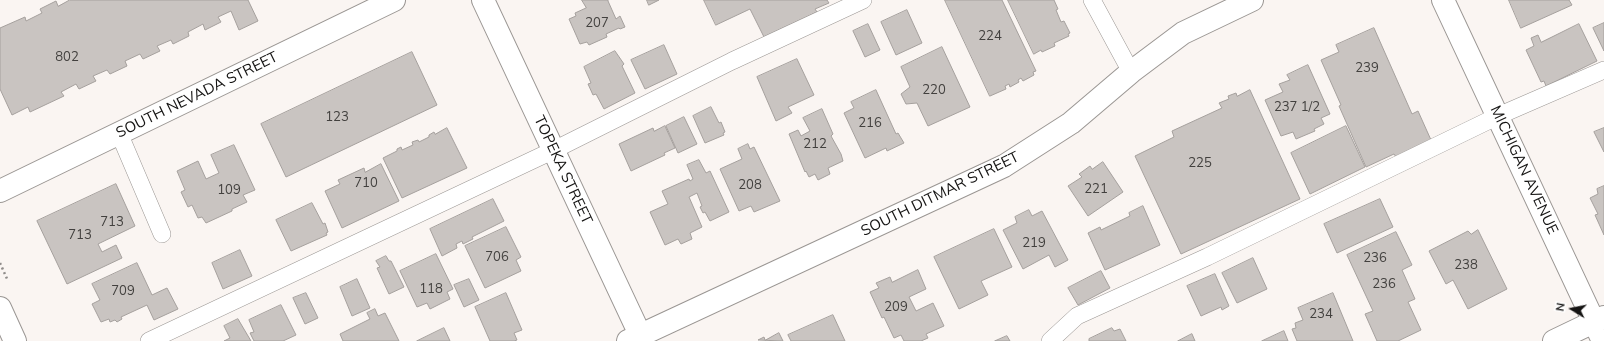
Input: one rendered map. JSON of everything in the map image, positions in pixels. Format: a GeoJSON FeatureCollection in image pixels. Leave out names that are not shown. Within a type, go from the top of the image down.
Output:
{"type":"FeatureCollection","features":[{"type":"Feature","properties":{"kind":"street","name":"SOUTH NEVADA STREET"},"geometry":{"type":"LineString","coordinates":[[0,191],[394,0]]}},
{"type":"Feature","properties":{"kind":"street","name":"TOPEKA STREET"},"geometry":{"type":"LineString","coordinates":[[484,0],[554,150],[637,339]]}},
{"type":"Feature","properties":{"kind":"street","name":"SOUTH DITMAR STREET"},"geometry":{"type":"LineString","coordinates":[[637,339],[1004,166],[1071,123],[1131,72],[1183,33],[1252,0]]}},
{"type":"Feature","properties":{"kind":"street","name":"MICHIGAN AVENUE"},"geometry":{"type":"LineString","coordinates":[[1443,0],[1600,326]]}},
{"type":"Feature","properties":{"kind":"street"},"geometry":{"type":"LineString","coordinates":[[0,308],[16,341]]}},
{"type":"Feature","properties":{"kind":"street"},"geometry":{"type":"LineString","coordinates":[[1554,341],[1600,326]]}},
{"type":"Feature","properties":{"kind":"lane"},"geometry":{"type":"LineString","coordinates":[[149,341],[554,150],[732,61],[863,0]]}},
{"type":"Feature","properties":{"kind":"lane"},"geometry":{"type":"LineString","coordinates":[[1092,0],[1131,72]]}},
{"type":"Feature","properties":{"kind":"lane"},"geometry":{"type":"LineString","coordinates":[[1050,341],[1077,316],[1207,257],[1498,116],[1604,70]]}},
{"type":"Feature","properties":{"kind":"lane"},"geometry":{"type":"LineString","coordinates":[[119,133],[162,234]]}},
{"type":"Feature","properties":{"kind":"building"},"geometry":{"type":"Polygon","coordinates":[[[70,0],[248,0],[258,21],[239,30],[231,11],[218,17],[221,22],[205,30],[203,24],[188,32],[189,36],[173,44],[171,40],[157,46],[160,51],[143,59],[140,54],[125,61],[127,66],[110,74],[107,70],[93,76],[96,81],[79,89],[76,84],[61,92],[64,96],[30,112],[28,107],[12,115],[0,89],[0,28],[25,17],[26,21],[42,13],[40,9],[56,1],[58,6],[70,0]]]}},
{"type":"Feature","properties":{"kind":"building"},"geometry":{"type":"Polygon","coordinates":[[[582,0],[608,0],[616,19],[620,16],[625,27],[606,34],[607,37],[589,45],[587,42],[580,44],[569,19],[576,16],[575,13],[586,8],[582,0]]]}},
{"type":"Feature","properties":{"kind":"building"},"geometry":{"type":"Polygon","coordinates":[[[647,0],[659,0],[649,5],[647,0]]]}},
{"type":"Feature","properties":{"kind":"building"},"geometry":{"type":"Polygon","coordinates":[[[704,0],[827,0],[829,3],[815,9],[817,12],[764,37],[750,9],[716,25],[704,0]]]}},
{"type":"Feature","properties":{"kind":"building"},"geometry":{"type":"Polygon","coordinates":[[[945,0],[1002,0],[1036,71],[1033,72],[1034,75],[1023,81],[1021,78],[1018,80],[1019,82],[1010,87],[1009,84],[1005,86],[1006,89],[990,96],[945,0]]]}},
{"type":"Feature","properties":{"kind":"building"},"geometry":{"type":"Polygon","coordinates":[[[1008,0],[1054,0],[1061,22],[1064,21],[1070,33],[1068,34],[1069,36],[1054,43],[1055,46],[1042,52],[1041,50],[1034,54],[1008,0]]]}},
{"type":"Feature","properties":{"kind":"building"},"geometry":{"type":"Polygon","coordinates":[[[1509,0],[1569,0],[1572,5],[1521,28],[1509,0]]]}},
{"type":"Feature","properties":{"kind":"building"},"geometry":{"type":"Polygon","coordinates":[[[907,10],[922,43],[896,55],[881,22],[907,10]]]}},
{"type":"Feature","properties":{"kind":"building"},"geometry":{"type":"Polygon","coordinates":[[[1604,23],[1604,51],[1593,28],[1604,23]]]}},
{"type":"Feature","properties":{"kind":"building"},"geometry":{"type":"Polygon","coordinates":[[[868,24],[880,50],[865,57],[853,31],[868,24]]]}},
{"type":"Feature","properties":{"kind":"building"},"geometry":{"type":"Polygon","coordinates":[[[1579,24],[1597,61],[1546,86],[1544,81],[1541,82],[1526,50],[1534,46],[1531,38],[1538,35],[1541,42],[1579,24]]]}},
{"type":"Feature","properties":{"kind":"building"},"geometry":{"type":"Polygon","coordinates":[[[1374,28],[1412,114],[1418,111],[1431,140],[1396,157],[1394,154],[1366,167],[1339,106],[1341,105],[1321,60],[1339,52],[1336,45],[1374,28]]]}},
{"type":"Feature","properties":{"kind":"building"},"geometry":{"type":"Polygon","coordinates":[[[664,45],[677,74],[645,89],[631,60],[664,45]]]}},
{"type":"Feature","properties":{"kind":"building"},"geometry":{"type":"Polygon","coordinates":[[[942,47],[970,107],[928,126],[917,103],[906,104],[901,94],[910,87],[901,67],[942,47]]]}},
{"type":"Feature","properties":{"kind":"building"},"geometry":{"type":"Polygon","coordinates":[[[615,51],[624,64],[622,66],[635,93],[604,109],[596,94],[593,95],[588,84],[591,83],[584,67],[615,51]]]}},
{"type":"Feature","properties":{"kind":"building"},"geometry":{"type":"Polygon","coordinates":[[[412,52],[437,105],[286,177],[261,124],[412,52]]]}},
{"type":"Feature","properties":{"kind":"building"},"geometry":{"type":"Polygon","coordinates":[[[797,59],[814,95],[788,107],[792,113],[776,121],[757,77],[797,59]]]}},
{"type":"Feature","properties":{"kind":"building"},"geometry":{"type":"Polygon","coordinates":[[[1308,65],[1330,114],[1321,118],[1324,124],[1314,129],[1315,131],[1296,139],[1293,132],[1281,136],[1265,100],[1283,92],[1279,84],[1290,80],[1287,75],[1308,65]]]}},
{"type":"Feature","properties":{"kind":"building"},"geometry":{"type":"Polygon","coordinates":[[[876,90],[896,134],[898,133],[904,143],[887,151],[886,148],[865,158],[844,113],[854,108],[851,102],[876,90]]]}},
{"type":"Feature","properties":{"kind":"building"},"geometry":{"type":"Polygon","coordinates":[[[1250,90],[1300,199],[1181,254],[1135,156],[1174,137],[1172,131],[1222,108],[1219,103],[1229,99],[1228,96],[1236,93],[1237,96],[1250,90]]]}},
{"type":"Feature","properties":{"kind":"building"},"geometry":{"type":"Polygon","coordinates":[[[711,107],[719,123],[721,122],[725,132],[723,133],[724,135],[705,143],[693,116],[711,107]]]}},
{"type":"Feature","properties":{"kind":"building"},"geometry":{"type":"Polygon","coordinates":[[[822,109],[833,134],[831,136],[841,154],[843,161],[828,168],[830,174],[818,180],[815,174],[809,177],[806,171],[805,172],[789,134],[798,130],[801,136],[810,131],[803,118],[822,109]]]}},
{"type":"Feature","properties":{"kind":"building"},"geometry":{"type":"Polygon","coordinates":[[[684,117],[697,144],[678,153],[666,126],[684,117]]]}},
{"type":"Feature","properties":{"kind":"building"},"geometry":{"type":"Polygon","coordinates":[[[665,126],[675,148],[664,153],[665,155],[631,171],[619,144],[653,128],[654,131],[665,126]]]}},
{"type":"Feature","properties":{"kind":"building"},"geometry":{"type":"Polygon","coordinates":[[[1346,126],[1365,167],[1310,194],[1291,153],[1346,126]]]}},
{"type":"Feature","properties":{"kind":"building"},"geometry":{"type":"Polygon","coordinates":[[[447,128],[467,168],[402,198],[383,158],[397,151],[397,149],[401,147],[402,150],[413,145],[412,142],[418,140],[419,142],[429,137],[429,135],[434,132],[435,134],[447,128]]]}},
{"type":"Feature","properties":{"kind":"building"},"geometry":{"type":"Polygon","coordinates":[[[1604,128],[1604,152],[1594,132],[1604,128]]]}},
{"type":"Feature","properties":{"kind":"building"},"geometry":{"type":"Polygon","coordinates":[[[748,144],[750,149],[754,147],[780,201],[754,212],[751,206],[739,211],[720,169],[742,159],[738,149],[748,144]]]}},
{"type":"Feature","properties":{"kind":"building"},"geometry":{"type":"Polygon","coordinates":[[[234,145],[255,190],[243,195],[247,202],[206,223],[202,217],[198,218],[192,205],[188,207],[181,192],[185,190],[177,171],[198,161],[206,179],[219,173],[211,155],[234,145]]]}},
{"type":"Feature","properties":{"kind":"building"},"geometry":{"type":"Polygon","coordinates":[[[699,160],[706,173],[710,171],[729,212],[710,221],[700,207],[702,206],[697,193],[689,197],[702,227],[690,233],[692,239],[681,244],[678,239],[665,245],[650,212],[668,204],[662,191],[689,179],[690,181],[693,179],[687,165],[699,160]]]}},
{"type":"Feature","properties":{"kind":"building"},"geometry":{"type":"Polygon","coordinates":[[[1103,162],[1123,192],[1088,216],[1068,186],[1082,177],[1079,174],[1090,166],[1092,169],[1103,162]]]}},
{"type":"Feature","properties":{"kind":"building"},"geometry":{"type":"Polygon","coordinates":[[[381,164],[399,201],[342,228],[325,191],[340,184],[338,180],[364,168],[365,172],[381,164]]]}},
{"type":"Feature","properties":{"kind":"building"},"geometry":{"type":"Polygon","coordinates":[[[116,184],[135,226],[98,244],[102,252],[116,245],[122,258],[67,284],[37,221],[116,184]]]}},
{"type":"Feature","properties":{"kind":"building"},"geometry":{"type":"Polygon","coordinates":[[[1604,186],[1604,235],[1595,215],[1598,214],[1590,198],[1598,194],[1597,189],[1604,186]]]}},
{"type":"Feature","properties":{"kind":"building"},"geometry":{"type":"Polygon","coordinates":[[[493,199],[504,221],[472,237],[473,239],[463,244],[462,241],[456,244],[457,248],[442,256],[430,229],[493,199]]]}},
{"type":"Feature","properties":{"kind":"building"},"geometry":{"type":"Polygon","coordinates":[[[1380,199],[1393,227],[1337,253],[1324,224],[1380,199]]]}},
{"type":"Feature","properties":{"kind":"building"},"geometry":{"type":"Polygon","coordinates":[[[312,203],[323,224],[325,223],[328,232],[326,233],[327,235],[291,251],[276,220],[312,203]]]}},
{"type":"Feature","properties":{"kind":"building"},"geometry":{"type":"Polygon","coordinates":[[[1143,206],[1160,245],[1105,270],[1088,233],[1100,227],[1101,230],[1130,216],[1129,213],[1143,206]]]}},
{"type":"Feature","properties":{"kind":"building"},"geometry":{"type":"Polygon","coordinates":[[[1029,210],[1032,216],[1042,211],[1068,260],[1055,267],[1049,255],[1023,269],[1003,230],[1017,223],[1015,217],[1029,210]]]}},
{"type":"Feature","properties":{"kind":"building"},"geometry":{"type":"Polygon","coordinates":[[[506,227],[521,257],[516,260],[521,271],[485,288],[465,246],[506,227]]]}},
{"type":"Feature","properties":{"kind":"building"},"geometry":{"type":"Polygon","coordinates":[[[994,229],[1012,267],[981,281],[988,295],[959,309],[934,257],[994,229]]]}},
{"type":"Feature","properties":{"kind":"building"},"geometry":{"type":"Polygon","coordinates":[[[1478,230],[1507,289],[1468,309],[1453,280],[1446,284],[1429,251],[1468,231],[1471,234],[1478,230]]]}},
{"type":"Feature","properties":{"kind":"building"},"geometry":{"type":"Polygon","coordinates":[[[1396,232],[1412,265],[1402,270],[1415,299],[1408,302],[1421,330],[1398,341],[1377,341],[1365,314],[1373,311],[1347,255],[1396,232]]]}},
{"type":"Feature","properties":{"kind":"building"},"geometry":{"type":"Polygon","coordinates":[[[240,250],[252,276],[223,289],[212,263],[240,250]]]}},
{"type":"Feature","properties":{"kind":"building"},"geometry":{"type":"Polygon","coordinates":[[[436,254],[453,289],[447,292],[450,299],[430,309],[427,303],[417,307],[400,271],[436,254]]]}},
{"type":"Feature","properties":{"kind":"building"},"geometry":{"type":"Polygon","coordinates":[[[386,256],[389,261],[391,261],[404,287],[389,294],[377,268],[380,267],[376,261],[386,256]]]}},
{"type":"Feature","properties":{"kind":"building"},"geometry":{"type":"Polygon","coordinates":[[[1253,258],[1267,289],[1237,303],[1222,273],[1253,258]]]}},
{"type":"Feature","properties":{"kind":"building"},"geometry":{"type":"Polygon","coordinates":[[[137,263],[152,295],[167,288],[178,309],[154,320],[147,305],[121,317],[122,319],[117,322],[115,320],[110,322],[109,319],[101,322],[92,304],[100,300],[92,284],[137,263]]]}},
{"type":"Feature","properties":{"kind":"building"},"geometry":{"type":"Polygon","coordinates":[[[918,270],[926,289],[909,297],[916,311],[933,303],[944,326],[926,334],[928,338],[921,341],[904,341],[901,335],[894,338],[884,317],[882,318],[870,292],[879,288],[876,283],[890,277],[892,282],[918,270]]]}},
{"type":"Feature","properties":{"kind":"building"},"geometry":{"type":"Polygon","coordinates":[[[1101,271],[1110,288],[1078,305],[1068,288],[1101,271]]]}},
{"type":"Feature","properties":{"kind":"building"},"geometry":{"type":"Polygon","coordinates":[[[1215,274],[1229,306],[1222,310],[1221,307],[1201,316],[1187,286],[1215,274]]]}},
{"type":"Feature","properties":{"kind":"building"},"geometry":{"type":"Polygon","coordinates":[[[357,279],[370,308],[352,316],[340,287],[357,279]]]}},
{"type":"Feature","properties":{"kind":"building"},"geometry":{"type":"Polygon","coordinates":[[[469,279],[479,300],[464,307],[454,285],[469,279]]]}},
{"type":"Feature","properties":{"kind":"building"},"geometry":{"type":"Polygon","coordinates":[[[306,293],[318,318],[305,324],[293,298],[306,293]]]}},
{"type":"Feature","properties":{"kind":"building"},"geometry":{"type":"Polygon","coordinates":[[[506,293],[522,330],[514,333],[517,340],[490,341],[475,307],[506,293]]]}},
{"type":"Feature","properties":{"kind":"building"},"geometry":{"type":"Polygon","coordinates":[[[1333,293],[1353,341],[1297,341],[1292,329],[1296,328],[1295,323],[1303,320],[1298,308],[1333,293]]]}},
{"type":"Feature","properties":{"kind":"building"},"geometry":{"type":"Polygon","coordinates":[[[281,305],[296,335],[283,341],[254,341],[250,333],[254,332],[249,320],[281,305]]]}},
{"type":"Feature","properties":{"kind":"building"},"geometry":{"type":"Polygon","coordinates":[[[375,309],[378,316],[385,313],[399,341],[343,341],[340,334],[370,319],[367,313],[375,309]]]}},
{"type":"Feature","properties":{"kind":"building"},"geometry":{"type":"Polygon","coordinates":[[[833,315],[845,341],[791,341],[788,335],[833,315]]]}},
{"type":"Feature","properties":{"kind":"building"},"geometry":{"type":"Polygon","coordinates":[[[238,319],[251,341],[224,341],[230,338],[224,326],[238,319]]]}},
{"type":"Feature","properties":{"kind":"building"},"geometry":{"type":"Polygon","coordinates":[[[444,328],[450,341],[417,341],[444,328]]]}},
{"type":"Feature","properties":{"kind":"building"},"geometry":{"type":"Polygon","coordinates":[[[1112,328],[1114,331],[1120,329],[1126,341],[1089,341],[1089,339],[1112,328]]]}},
{"type":"Feature","properties":{"kind":"building"},"geometry":{"type":"Polygon","coordinates":[[[1284,331],[1288,341],[1262,341],[1284,331]]]}},
{"type":"Feature","properties":{"kind":"building"},"geometry":{"type":"Polygon","coordinates":[[[779,333],[783,341],[758,340],[764,337],[765,340],[779,333]]]}},
{"type":"Feature","properties":{"kind":"building"},"geometry":{"type":"Polygon","coordinates":[[[1192,334],[1195,341],[1178,341],[1192,334]]]}},
{"type":"Feature","properties":{"kind":"building"},"geometry":{"type":"Polygon","coordinates":[[[1007,336],[1010,341],[995,341],[1007,336]]]}}]}
